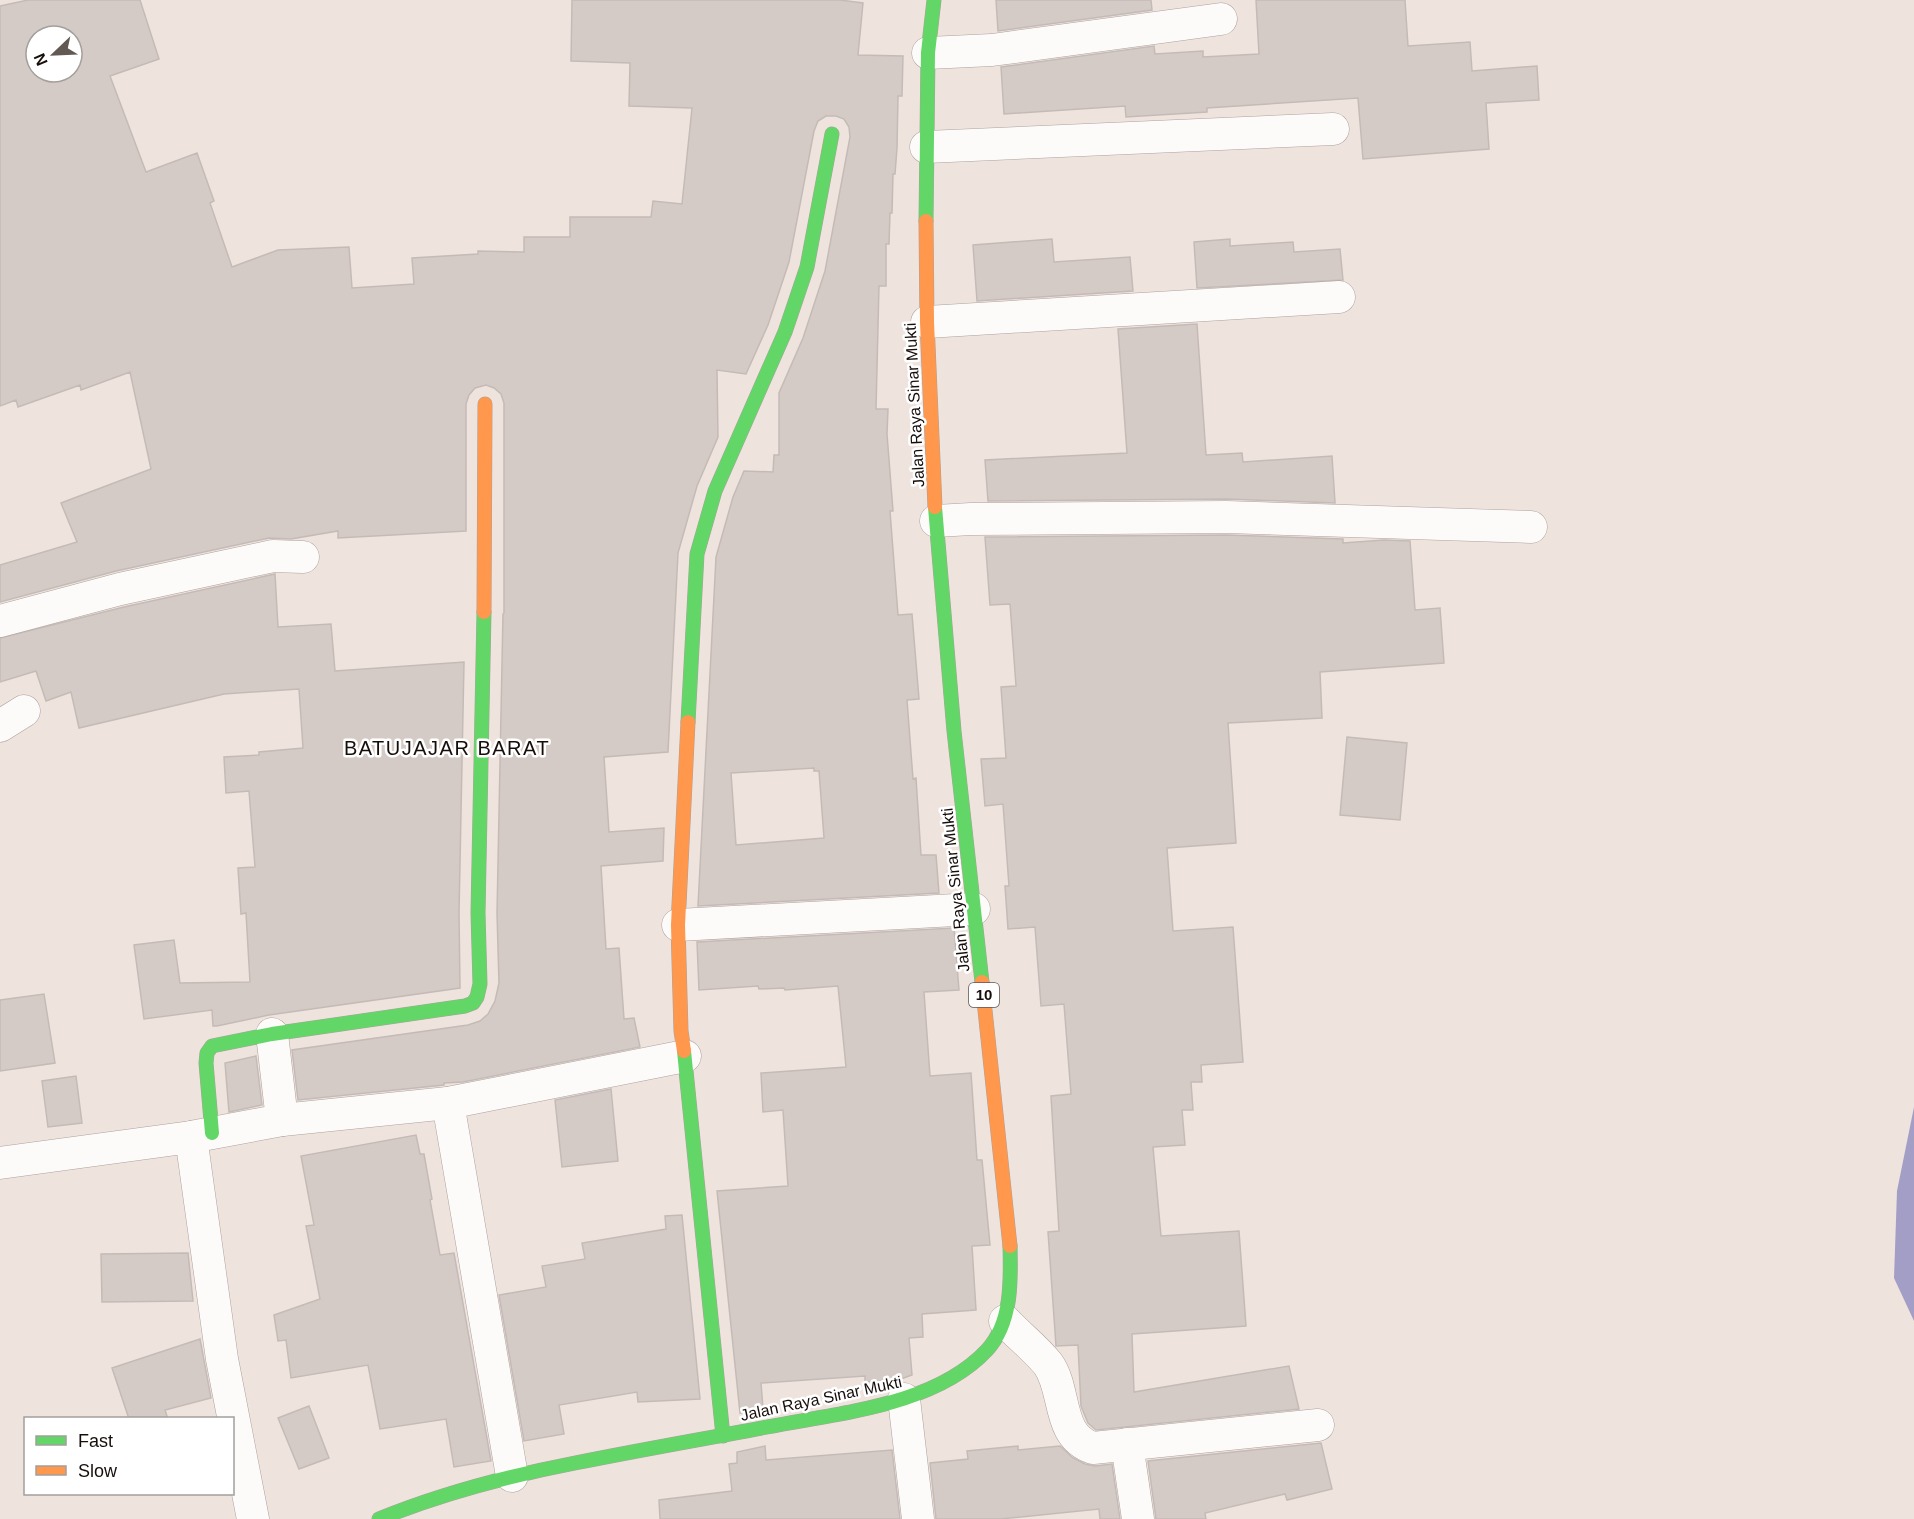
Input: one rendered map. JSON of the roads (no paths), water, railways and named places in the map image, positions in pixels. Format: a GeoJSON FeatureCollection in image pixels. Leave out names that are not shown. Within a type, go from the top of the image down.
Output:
{"type":"FeatureCollection","features":[{"type":"Feature","properties":{"kind":"main road","name":"Jalan Raya Sinar Mukti"},"geometry":{"type":"LineString","coordinates":[[379,1519],[436,1496],[512,1476],[904,1399],[945,1382],[968,1367],[988,1349],[1005,1321],[1010,1279],[1010,1247],[954,731],[936,521],[927,322],[926,147],[928,53],[934,0]]}},
{"type":"Feature","properties":{"kind":"main road"},"geometry":{"type":"LineString","coordinates":[[723,1436],[681,1032],[678,925],[697,554],[716,491],[785,332],[807,267],[832,134]]}},
{"type":"Feature","properties":{"kind":"main road"},"geometry":{"type":"LineString","coordinates":[[202,1135],[207,1053],[212,1046],[272,1034],[465,1006],[473,1003],[477,997],[480,984],[478,913],[485,555],[485,404]]}},
{"type":"Feature","properties":{"kind":"street"},"geometry":{"type":"LineString","coordinates":[[928,53],[992,50],[1221,19]]}},
{"type":"Feature","properties":{"kind":"street"},"geometry":{"type":"LineString","coordinates":[[926,147],[1333,129]]}},
{"type":"Feature","properties":{"kind":"street"},"geometry":{"type":"LineString","coordinates":[[927,322],[1339,297]]}},
{"type":"Feature","properties":{"kind":"street"},"geometry":{"type":"LineString","coordinates":[[936,521],[1226,517],[1531,527]]}},
{"type":"Feature","properties":{"kind":"street"},"geometry":{"type":"LineString","coordinates":[[0,621],[120,589],[262,558],[303,557]]}},
{"type":"Feature","properties":{"kind":"street"},"geometry":{"type":"LineString","coordinates":[[678,925],[974,909]]}},
{"type":"Feature","properties":{"kind":"street"},"geometry":{"type":"LineString","coordinates":[[272,1034],[282,1120]]}},
{"type":"Feature","properties":{"kind":"street"},"geometry":{"type":"LineString","coordinates":[[0,1163],[202,1135],[282,1120],[448,1103],[685,1056]]}},
{"type":"Feature","properties":{"kind":"street"},"geometry":{"type":"LineString","coordinates":[[448,1103],[512,1476]]}},
{"type":"Feature","properties":{"kind":"street"},"geometry":{"type":"LineString","coordinates":[[202,1135],[222,1359],[233,1417]]}},
{"type":"Feature","properties":{"kind":"street"},"geometry":{"type":"LineString","coordinates":[[1005,1321],[1049,1366],[1068,1426],[1074,1437],[1084,1445],[1093,1448],[1318,1425]]}},
{"type":"Feature","properties":{"kind":"street"},"geometry":{"type":"LineString","coordinates":[[904,1399],[918,1519]]}},
{"type":"Feature","properties":{"kind":"street"},"geometry":{"type":"LineString","coordinates":[[234,1421],[253,1519]]}},
{"type":"Feature","properties":{"kind":"street"},"geometry":{"type":"LineString","coordinates":[[1127,1444],[1138,1519]]}},
{"type":"Feature","properties":{"kind":"district","name":"BATUJAJAR BARAT"},"geometry":{"type":"Point","coordinates":[447,748]}}]}
